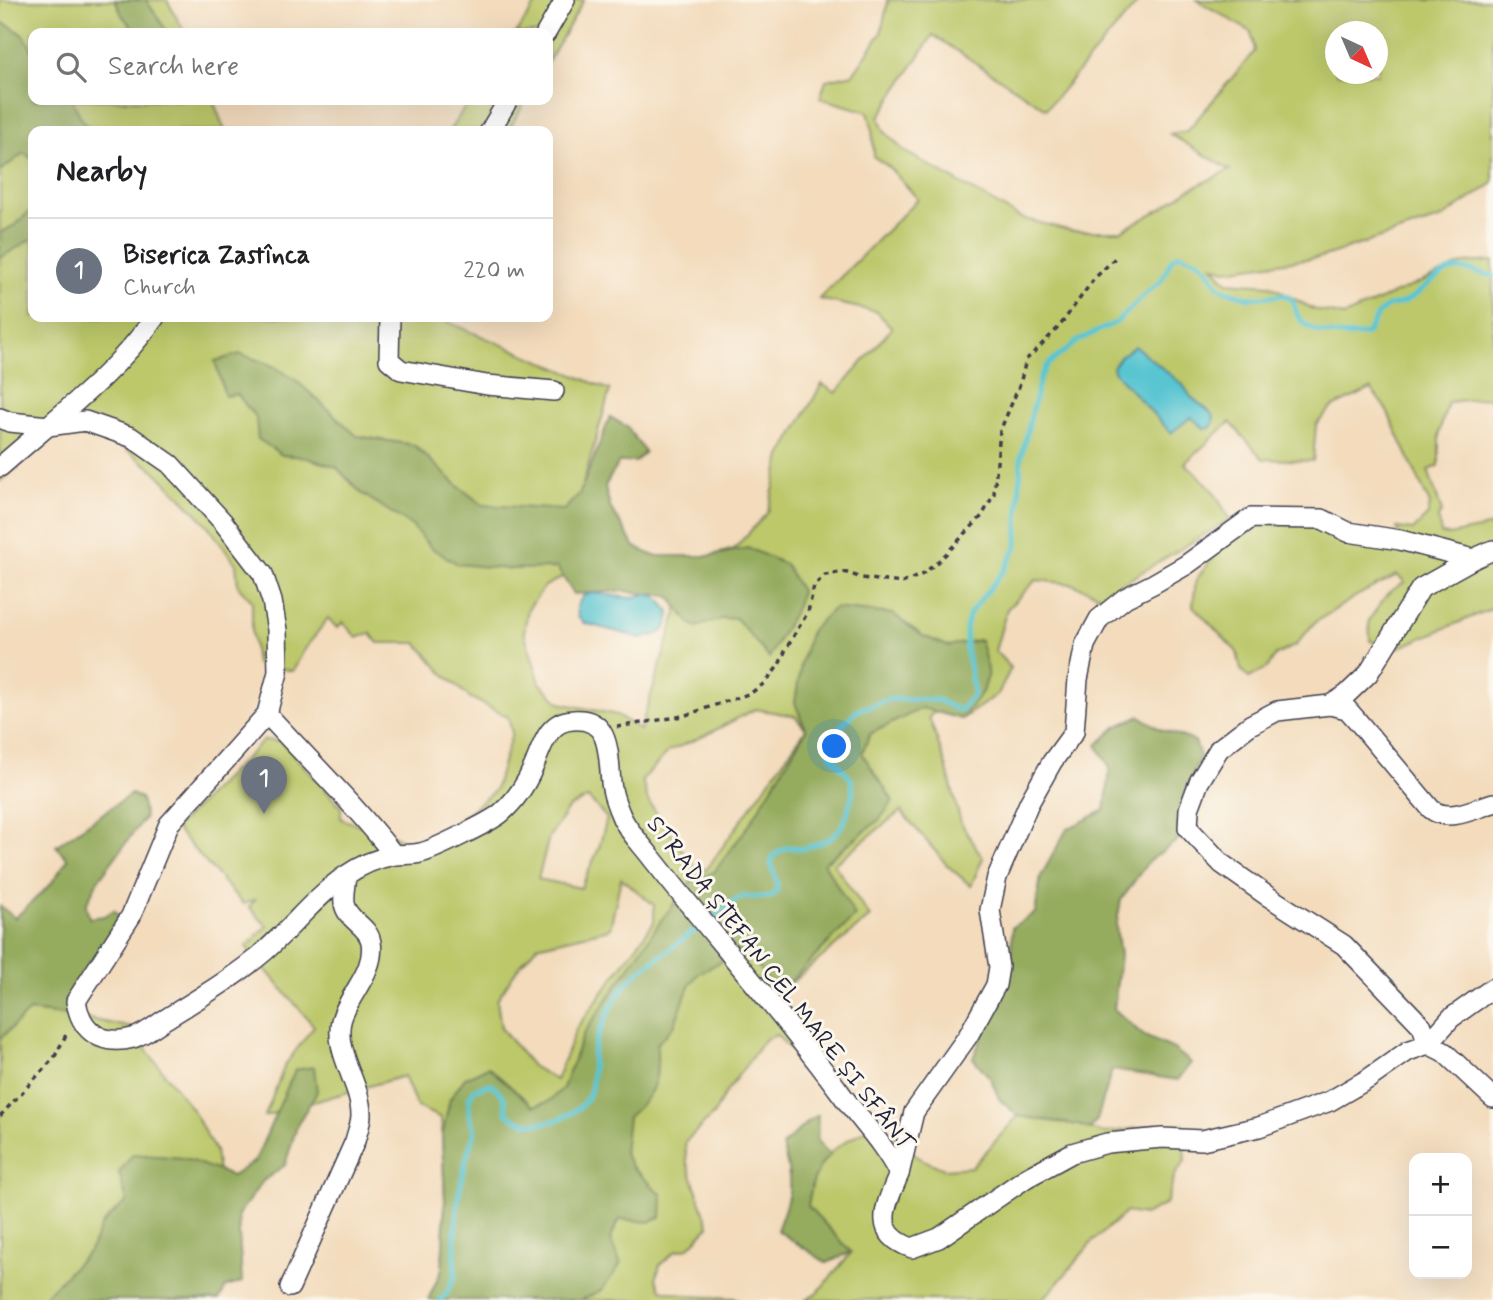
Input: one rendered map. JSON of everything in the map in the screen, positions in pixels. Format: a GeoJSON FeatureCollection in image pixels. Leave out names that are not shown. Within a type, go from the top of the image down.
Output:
{"type":"FeatureCollection","features":[{"type":"Feature","properties":{"kind":"street"},"geometry":{"type":"LineString","coordinates":[[549,28],[565,0]]}},
{"type":"Feature","properties":{"kind":"street"},"geometry":{"type":"LineString","coordinates":[[493,126],[505,105]]}},
{"type":"Feature","properties":{"kind":"street"},"geometry":{"type":"LineString","coordinates":[[0,467],[109,371],[151,322]]}},
{"type":"Feature","properties":{"kind":"street"},"geometry":{"type":"LineString","coordinates":[[390,322],[389,360],[401,370],[487,385],[554,391]]}},
{"type":"Feature","properties":{"kind":"street"},"geometry":{"type":"LineString","coordinates":[[0,418],[10,422],[48,426],[85,421],[131,437],[170,464],[223,522],[263,574],[272,601],[277,630],[278,672],[267,714],[169,824],[131,916],[76,1001],[79,1017],[101,1038],[117,1041],[136,1038],[200,998],[262,954],[346,876],[394,855],[422,853],[500,814],[515,798],[533,769],[545,737],[556,725],[572,720],[589,722],[601,731]]}},
{"type":"Feature","properties":{"kind":"street"},"geometry":{"type":"LineString","coordinates":[[899,1174],[914,1112],[968,1036],[996,985],[999,967],[990,910],[997,877],[1029,803],[1052,762],[1074,732],[1078,679],[1085,645],[1099,619],[1125,598],[1186,565],[1251,518],[1322,519],[1348,532],[1400,540],[1473,559]]}},
{"type":"Feature","properties":{"kind":"street"},"geometry":{"type":"LineString","coordinates":[[1330,705],[1346,695],[1368,674],[1421,588],[1493,550]]}},
{"type":"Feature","properties":{"kind":"street"},"geometry":{"type":"LineString","coordinates":[[1493,803],[1448,816],[1439,815],[1431,809],[1347,709],[1330,705],[1277,711],[1250,725],[1219,749],[1199,782],[1189,809],[1188,828],[1222,864],[1344,945],[1422,1026],[1428,1044],[1444,1052],[1493,1098]]}},
{"type":"Feature","properties":{"kind":"street"},"geometry":{"type":"LineString","coordinates":[[267,714],[363,815],[394,855]]}},
{"type":"Feature","properties":{"kind":"street","name":"STRADA ȘTEFAN CEL MARE ȘI SFÂNT"},"geometry":{"type":"LineString","coordinates":[[601,731],[609,748],[612,791],[624,822],[713,936],[817,1061],[864,1125],[888,1151],[899,1174],[884,1212],[885,1227],[897,1243],[912,1248],[940,1238],[1026,1178],[1072,1153],[1107,1143],[1162,1138],[1202,1140],[1259,1127],[1329,1101],[1368,1079],[1408,1051],[1428,1044]]}},
{"type":"Feature","properties":{"kind":"street"},"geometry":{"type":"LineString","coordinates":[[290,1287],[355,1141],[361,1116],[358,1095],[339,1041],[341,1021],[367,971],[371,954],[370,940],[366,932],[349,916],[344,903],[346,876]]}},
{"type":"Feature","properties":{"kind":"street"},"geometry":{"type":"LineString","coordinates":[[1428,1044],[1451,1018],[1493,988]]}},
{"type":"Feature","properties":{"kind":"path"},"geometry":{"type":"LineString","coordinates":[[601,731],[683,716],[751,693],[766,682],[779,665],[808,612],[814,586],[825,575],[844,572],[862,578],[902,583],[923,574],[942,558],[982,516],[994,494],[1000,431],[1020,384],[1026,360],[1059,327],[1094,279],[1115,258]]}},
{"type":"Feature","properties":{"kind":"path"},"geometry":{"type":"LineString","coordinates":[[0,1116],[54,1058],[65,1040],[76,1001]]}},
{"type":"Feature","properties":{"kind":"green space"},"geometry":{"type":"Polygon","coordinates":[[[0,0],[167,0],[182,28],[28,28],[28,105],[215,105],[223,126],[28,126],[28,322],[448,322],[610,390],[573,518],[641,564],[684,563],[734,549],[768,512],[781,456],[822,384],[836,393],[892,328],[877,312],[819,299],[918,199],[889,167],[874,157],[868,112],[820,98],[826,80],[853,74],[881,33],[888,1],[886,0],[1140,0],[1046,109],[933,35],[879,117],[884,131],[904,151],[1021,218],[1072,231],[1121,231],[1161,209],[1188,190],[1230,170],[1170,134],[1187,131],[1255,51],[1251,32],[1197,0],[1493,0],[1493,183],[1442,218],[1321,257],[1226,270],[1213,266],[1227,282],[1269,285],[1313,309],[1344,316],[1464,263],[1493,261],[1493,399],[1448,402],[1439,433],[1439,466],[1428,470],[1442,512],[1438,517],[1441,534],[1449,535],[1493,526],[1493,608],[1398,648],[1370,641],[1369,620],[1388,593],[1405,582],[1397,575],[1358,595],[1314,623],[1296,645],[1276,655],[1268,667],[1249,678],[1241,670],[1237,652],[1193,606],[1196,580],[1229,538],[1253,523],[1321,524],[1400,544],[1397,528],[1413,530],[1428,515],[1430,504],[1386,409],[1371,389],[1332,407],[1316,425],[1313,461],[1263,459],[1230,422],[1185,463],[1212,489],[1230,519],[1102,596],[1072,584],[1036,580],[1007,609],[995,651],[1011,668],[998,694],[962,719],[935,711],[929,717],[946,765],[961,823],[983,858],[971,886],[947,865],[901,811],[834,864],[870,917],[778,994],[817,1046],[805,1065],[777,1035],[765,1039],[724,1095],[714,1114],[685,1142],[687,1163],[709,1226],[688,1248],[675,1251],[660,1265],[656,1279],[661,1290],[689,1296],[740,1300],[429,1300],[442,1269],[445,1200],[441,1118],[417,1107],[404,1076],[265,1116],[285,1065],[314,1026],[246,947],[267,926],[249,907],[256,899],[243,904],[175,828],[264,740],[281,741],[341,807],[341,819],[394,836],[414,847],[437,838],[495,790],[512,733],[508,717],[469,697],[417,643],[378,643],[370,633],[357,638],[343,622],[337,628],[328,618],[303,652],[293,671],[256,664],[252,601],[238,586],[236,564],[205,522],[155,471],[113,440],[73,435],[53,437],[0,481],[0,0]],[[568,574],[545,586],[528,609],[524,632],[540,683],[560,703],[617,715],[640,730],[676,615],[679,592],[568,574]],[[755,709],[669,751],[642,780],[648,801],[694,867],[706,870],[806,729],[795,716],[755,709]],[[588,798],[569,807],[549,837],[538,879],[581,888],[599,848],[607,818],[588,798]],[[621,878],[610,929],[537,946],[517,969],[497,1000],[501,1028],[532,1066],[556,1080],[576,1029],[654,922],[654,905],[621,878]]]}},
{"type":"Feature","properties":{"kind":"green space"},"geometry":{"type":"Polygon","coordinates":[[[115,0],[146,0],[165,28],[133,28],[122,15],[115,0]]]}},
{"type":"Feature","properties":{"kind":"green space"},"geometry":{"type":"Polygon","coordinates":[[[539,0],[584,0],[553,53],[553,28],[519,28],[539,0]]]}},
{"type":"Feature","properties":{"kind":"green space"},"geometry":{"type":"Polygon","coordinates":[[[0,18],[2,23],[15,29],[28,42],[28,105],[74,105],[82,120],[89,126],[28,126],[28,156],[24,153],[0,171],[0,18]]]}},
{"type":"Feature","properties":{"kind":"green space"},"geometry":{"type":"Polygon","coordinates":[[[467,105],[523,105],[511,126],[452,126],[467,105]]]}},
{"type":"Feature","properties":{"kind":"green space"},"geometry":{"type":"Polygon","coordinates":[[[28,213],[28,241],[0,258],[0,233],[15,225],[28,213]]]}},
{"type":"Feature","properties":{"kind":"green space"},"geometry":{"type":"Polygon","coordinates":[[[240,354],[271,365],[296,380],[357,436],[414,445],[483,505],[564,510],[580,493],[610,417],[627,427],[645,452],[635,462],[619,462],[605,486],[610,507],[635,547],[654,556],[709,556],[748,548],[785,564],[801,591],[797,606],[769,658],[736,618],[696,627],[669,596],[622,591],[574,594],[557,568],[507,569],[458,564],[431,548],[412,526],[361,493],[336,467],[304,457],[282,455],[258,439],[256,418],[237,394],[225,396],[215,361],[240,354]]]}},
{"type":"Feature","properties":{"kind":"green space"},"geometry":{"type":"Polygon","coordinates":[[[834,608],[893,614],[923,636],[948,646],[980,640],[987,666],[983,690],[962,719],[922,708],[870,734],[862,753],[893,801],[880,819],[824,863],[855,916],[778,994],[745,949],[699,973],[690,984],[674,1026],[657,1044],[654,1085],[645,1100],[628,1117],[624,1153],[632,1167],[662,1195],[661,1217],[649,1222],[620,1219],[610,1239],[621,1264],[602,1290],[581,1300],[428,1300],[442,1269],[445,1200],[442,1137],[450,1099],[465,1078],[488,1067],[533,1106],[548,1102],[563,1088],[583,1035],[662,919],[692,881],[714,872],[749,825],[806,730],[795,703],[801,664],[811,630],[834,608]]]}},
{"type":"Feature","properties":{"kind":"green space"},"geometry":{"type":"Polygon","coordinates":[[[1140,716],[1160,729],[1195,741],[1200,756],[1180,806],[1178,840],[1148,862],[1121,900],[1116,927],[1120,955],[1114,1009],[1144,1036],[1174,1049],[1191,1063],[1178,1080],[1112,1070],[1097,1120],[1090,1129],[1018,1116],[999,1099],[991,1079],[973,1058],[1011,971],[1012,927],[1035,913],[1041,876],[1067,829],[1105,810],[1110,768],[1097,745],[1117,726],[1140,716]]]}},
{"type":"Feature","properties":{"kind":"green space"},"geometry":{"type":"Polygon","coordinates":[[[131,794],[141,798],[145,817],[97,882],[86,905],[89,918],[105,916],[114,910],[120,923],[101,951],[68,1012],[64,1015],[29,1011],[0,1039],[0,906],[15,918],[50,885],[68,859],[56,846],[131,794]]]}},
{"type":"Feature","properties":{"kind":"green space"},"geometry":{"type":"Polygon","coordinates":[[[29,1011],[129,1027],[194,1112],[215,1151],[218,1172],[157,1300],[0,1300],[0,1039],[29,1011]]]}},
{"type":"Feature","properties":{"kind":"green space"},"geometry":{"type":"Polygon","coordinates":[[[314,1067],[317,1092],[298,1123],[285,1165],[263,1181],[238,1215],[242,1282],[226,1287],[219,1300],[22,1300],[44,1297],[90,1250],[102,1224],[127,1201],[119,1173],[133,1154],[184,1158],[232,1176],[255,1161],[295,1070],[314,1067]]]}},
{"type":"Feature","properties":{"kind":"green space"},"geometry":{"type":"Polygon","coordinates":[[[818,1115],[817,1141],[830,1155],[817,1171],[808,1206],[851,1252],[827,1263],[777,1230],[789,1188],[788,1169],[782,1146],[818,1115]]]}},
{"type":"Feature","properties":{"kind":"green space"},"geometry":{"type":"Polygon","coordinates":[[[1018,1116],[1078,1125],[1104,1133],[1183,1124],[1185,1161],[1175,1175],[1166,1204],[1144,1215],[1126,1212],[1093,1241],[1051,1291],[1040,1300],[806,1300],[818,1292],[851,1253],[807,1206],[816,1174],[831,1152],[874,1126],[895,1137],[921,1159],[944,1169],[972,1167],[1018,1116]]]}},
{"type":"Feature","properties":{"kind":"water"},"geometry":{"type":"Polygon","coordinates":[[[1135,346],[1183,385],[1191,397],[1210,412],[1214,417],[1210,428],[1205,429],[1191,417],[1171,433],[1115,373],[1113,367],[1121,356],[1135,346]]]}},
{"type":"Feature","properties":{"kind":"water"},"geometry":{"type":"Polygon","coordinates":[[[592,593],[630,598],[647,594],[657,597],[670,615],[665,629],[658,634],[641,638],[584,623],[578,616],[577,606],[583,596],[592,593]]]}},
{"type":"Feature","properties":{"kind":"waterway"},"geometry":{"type":"LineString","coordinates":[[440,1300],[447,1293],[455,1276],[459,1193],[475,1132],[469,1114],[469,1098],[475,1089],[491,1084],[504,1099],[506,1111],[525,1122],[550,1122],[573,1112],[591,1090],[593,1053],[602,1026],[617,997],[632,978],[734,900],[743,897],[770,897],[776,892],[777,883],[771,863],[774,855],[788,847],[802,849],[828,840],[839,830],[846,818],[853,791],[851,779],[830,754],[829,742],[840,727],[858,710],[890,699],[938,700],[956,709],[962,709],[974,694],[966,649],[966,628],[970,613],[1004,570],[1017,546],[1021,458],[1040,378],[1047,365],[1079,340],[1117,322],[1161,281],[1172,259],[1179,254],[1199,261],[1218,286],[1226,291],[1249,298],[1285,295],[1292,300],[1297,314],[1310,327],[1329,334],[1350,336],[1367,334],[1379,313],[1387,306],[1406,301],[1449,271],[1465,270],[1493,276]]}},
{"type":"Feature","properties":{"kind":"place","name":"Biserica Zastînca"},"geometry":{"type":"Point","coordinates":[264,814]}}]}
